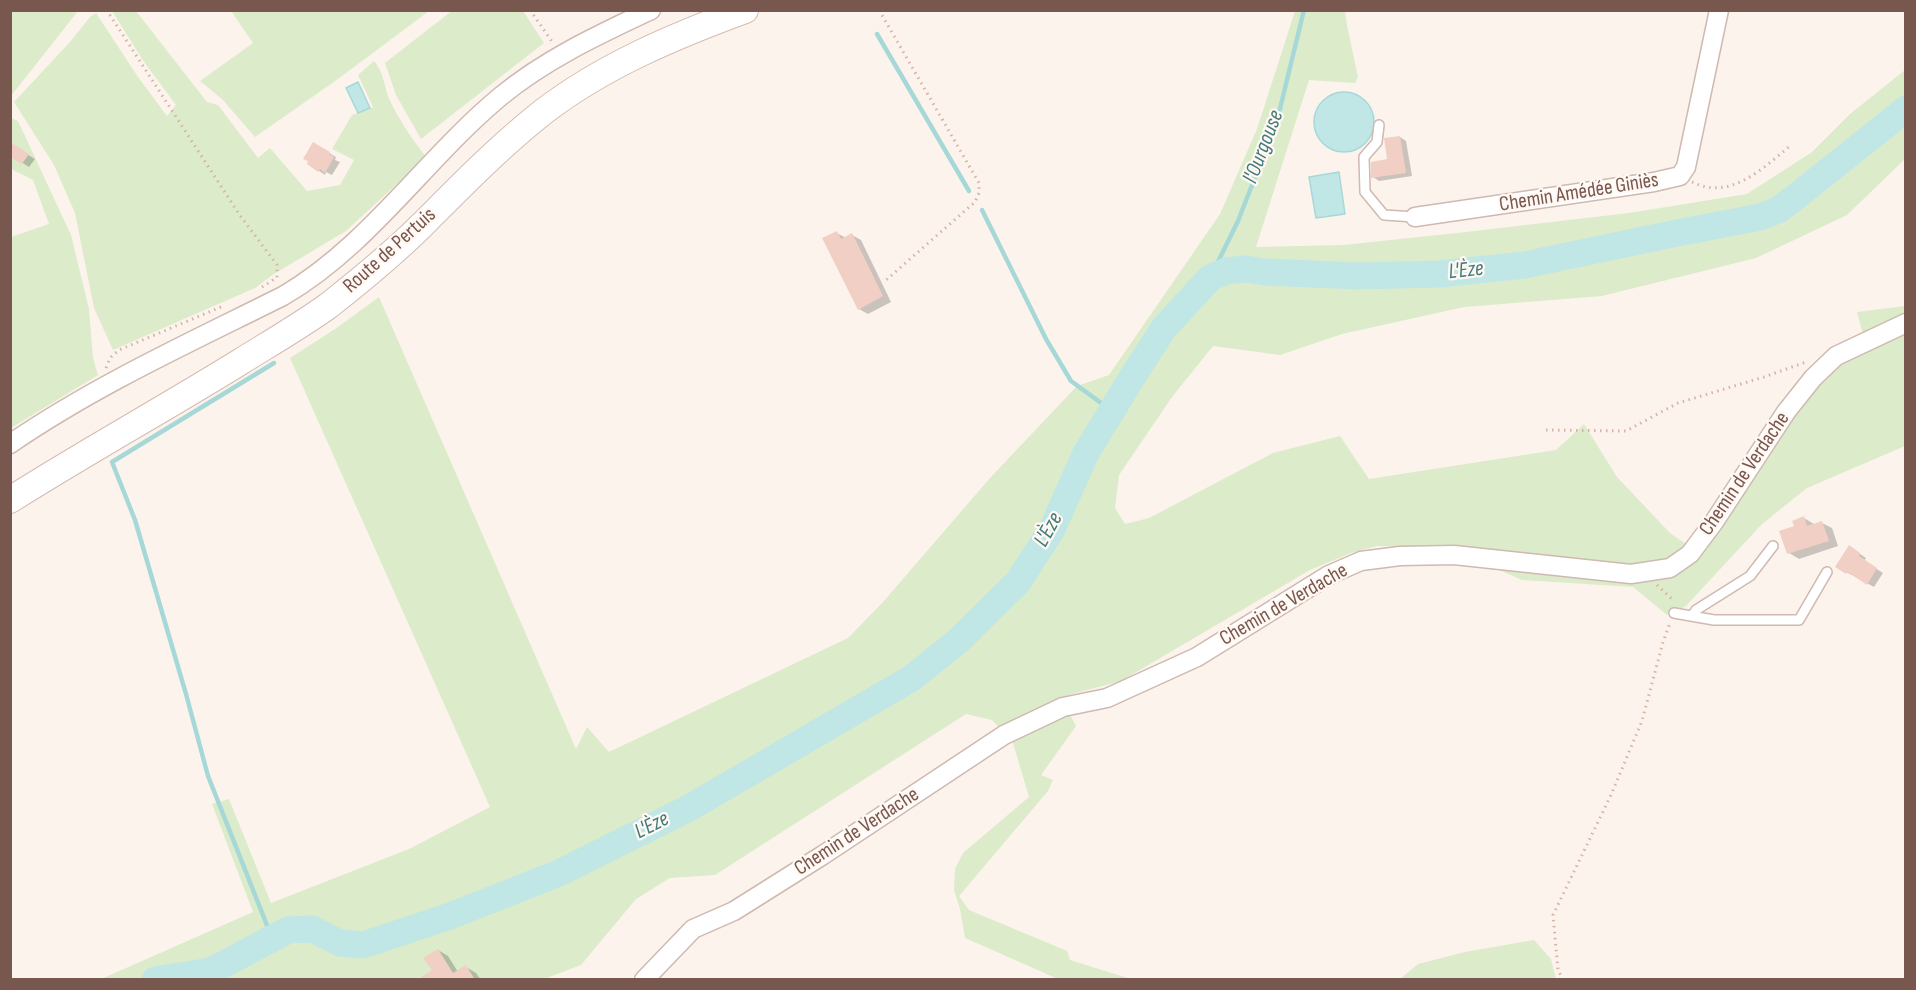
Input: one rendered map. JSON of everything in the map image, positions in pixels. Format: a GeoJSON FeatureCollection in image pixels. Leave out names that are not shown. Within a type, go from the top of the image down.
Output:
{"type":"FeatureCollection","features":[{"type":"Feature","properties":{"kind":"main road","name":"Route de Pertuis"},"geometry":{"type":"LineString","coordinates":[[16,496],[164,409],[325,308],[369,274],[424,224],[458,187],[504,146],[543,112],[573,91],[611,68],[655,46],[745,10]]}},
{"type":"Feature","properties":{"kind":"street"},"geometry":{"type":"LineString","coordinates":[[10,444],[102,388],[283,296],[312,278],[370,227],[501,96],[561,54],[651,10]]}},
{"type":"Feature","properties":{"kind":"street","name":"Chemin Amédée Giniès"},"geometry":{"type":"LineString","coordinates":[[1415,217],[1680,177],[1686,167],[1719,10]]}},
{"type":"Feature","properties":{"kind":"street","name":"Chemin de Verdache"},"geometry":{"type":"LineString","coordinates":[[644,980],[693,929],[734,912],[1004,735],[1063,707],[1107,698],[1197,657],[1329,575],[1361,561],[1400,556],[1454,555],[1630,574],[1670,568],[1690,554],[1714,522],[1786,412],[1813,378],[1836,356],[1905,323]]}},
{"type":"Feature","properties":{"kind":"lane"},"geometry":{"type":"LineString","coordinates":[[1378,125],[1377,142],[1364,157],[1365,192],[1384,215],[1415,217]]}},
{"type":"Feature","properties":{"kind":"lane"},"geometry":{"type":"LineString","coordinates":[[1692,616],[1696,610],[1750,576],[1773,546]]}},
{"type":"Feature","properties":{"kind":"lane"},"geometry":{"type":"LineString","coordinates":[[1674,613],[1714,620],[1799,620],[1827,572]]}},
{"type":"Feature","properties":{"kind":"path"},"geometry":{"type":"LineString","coordinates":[[530,10],[561,54]]}},
{"type":"Feature","properties":{"kind":"path"},"geometry":{"type":"LineString","coordinates":[[879,10],[979,183],[979,193],[975,202],[885,281]]}},
{"type":"Feature","properties":{"kind":"path"},"geometry":{"type":"LineString","coordinates":[[108,11],[239,214],[277,265],[276,278],[283,296]]}},
{"type":"Feature","properties":{"kind":"path"},"geometry":{"type":"LineString","coordinates":[[1680,177],[1701,186],[1731,187],[1754,175],[1790,146]]}},
{"type":"Feature","properties":{"kind":"path"},"geometry":{"type":"LineString","coordinates":[[258,290],[276,278]]}},
{"type":"Feature","properties":{"kind":"path"},"geometry":{"type":"LineString","coordinates":[[102,388],[107,364],[119,350],[227,305]]}},
{"type":"Feature","properties":{"kind":"path"},"geometry":{"type":"LineString","coordinates":[[1546,430],[1626,430],[1678,403],[1806,362]]}},
{"type":"Feature","properties":{"kind":"path"},"geometry":{"type":"LineString","coordinates":[[1563,980],[1558,970],[1553,915],[1611,795],[1642,722],[1663,642],[1674,613],[1672,598],[1645,571]]}},
{"type":"Feature","properties":{"kind":"green space"},"geometry":{"type":"Polygon","coordinates":[[[453,10],[523,11],[544,43],[421,139],[396,95],[385,63],[453,10]]]}},
{"type":"Feature","properties":{"kind":"green space"},"geometry":{"type":"Polygon","coordinates":[[[10,11],[78,11],[11,96],[10,11]]]}},
{"type":"Feature","properties":{"kind":"green space"},"geometry":{"type":"Polygon","coordinates":[[[112,11],[136,11],[207,102],[218,105],[258,158],[270,148],[307,191],[340,185],[354,160],[332,149],[352,115],[373,107],[358,75],[374,61],[381,73],[395,112],[426,157],[346,231],[255,288],[113,350],[94,308],[75,213],[54,165],[14,102],[96,13],[167,116],[176,105],[144,62],[112,11]]]}},
{"type":"Feature","properties":{"kind":"green space"},"geometry":{"type":"Polygon","coordinates":[[[231,11],[429,11],[255,137],[222,99],[200,81],[253,43],[231,11]]]}},
{"type":"Feature","properties":{"kind":"green space"},"geometry":{"type":"Polygon","coordinates":[[[1295,11],[1345,11],[1358,77],[1355,83],[1309,80],[1256,247],[1343,245],[1457,233],[1629,213],[1747,194],[1812,152],[1850,114],[1905,70],[1905,159],[1847,215],[1756,258],[1602,296],[1464,307],[1342,334],[1280,355],[1213,346],[1172,397],[1119,475],[1115,508],[1125,524],[1149,518],[1273,453],[1340,436],[1369,479],[1556,450],[1584,424],[1617,477],[1670,533],[1699,553],[1805,394],[1831,368],[1866,346],[1857,312],[1905,306],[1905,446],[1807,488],[1762,524],[1686,606],[1667,615],[1633,587],[1522,580],[1450,548],[1377,546],[1351,553],[1310,570],[1121,681],[1061,697],[1076,726],[1041,775],[1053,780],[1048,791],[959,896],[969,910],[1067,951],[1070,960],[1131,979],[1058,979],[965,938],[954,890],[955,869],[963,853],[1029,797],[1013,743],[992,720],[966,714],[715,875],[670,878],[636,899],[581,965],[544,979],[99,980],[253,912],[212,804],[229,799],[271,903],[409,849],[490,807],[290,358],[379,297],[576,749],[587,727],[609,752],[848,638],[883,602],[990,478],[1077,386],[1109,375],[1220,214],[1257,129],[1295,11]]]}},
{"type":"Feature","properties":{"kind":"green space"},"geometry":{"type":"Polygon","coordinates":[[[11,118],[18,121],[71,235],[89,309],[93,358],[98,375],[11,428],[11,237],[49,224],[33,180],[11,169],[11,118]]]}},
{"type":"Feature","properties":{"kind":"green space"},"geometry":{"type":"Polygon","coordinates":[[[1534,940],[1551,959],[1556,979],[1400,979],[1418,964],[1465,952],[1534,940]]]}},
{"type":"Feature","properties":{"kind":"water"},"geometry":{"type":"Polygon","coordinates":[[[358,82],[370,108],[358,113],[346,88],[358,82]]]}},
{"type":"Feature","properties":{"kind":"water"},"geometry":{"type":"Polygon","coordinates":[[[1344,92],[1365,101],[1374,122],[1365,143],[1344,152],[1323,143],[1314,122],[1323,101],[1344,92]]]}},
{"type":"Feature","properties":{"kind":"water"},"geometry":{"type":"Polygon","coordinates":[[[1339,172],[1345,214],[1316,218],[1309,177],[1339,172]]]}},
{"type":"Feature","properties":{"kind":"building"},"geometry":{"type":"Polygon","coordinates":[[[1400,136],[1406,173],[1371,178],[1371,162],[1387,159],[1384,138],[1400,136]]]}},
{"type":"Feature","properties":{"kind":"building"},"geometry":{"type":"Polygon","coordinates":[[[10,142],[29,154],[22,164],[10,157],[10,142]]]}},
{"type":"Feature","properties":{"kind":"building"},"geometry":{"type":"Polygon","coordinates":[[[313,142],[334,157],[325,173],[320,169],[318,172],[303,159],[313,142]]]}},
{"type":"Feature","properties":{"kind":"building"},"geometry":{"type":"Polygon","coordinates":[[[837,231],[841,239],[852,233],[883,296],[858,310],[822,238],[837,231]]]}},
{"type":"Feature","properties":{"kind":"building"},"geometry":{"type":"Polygon","coordinates":[[[1804,516],[1807,526],[1822,521],[1829,541],[1787,554],[1779,531],[1794,526],[1792,521],[1804,516]]]}},
{"type":"Feature","properties":{"kind":"building"},"geometry":{"type":"Polygon","coordinates":[[[1849,545],[1860,553],[1859,556],[1877,568],[1867,585],[1848,572],[1846,574],[1835,567],[1849,545]]]}},
{"type":"Feature","properties":{"kind":"building"},"geometry":{"type":"Polygon","coordinates":[[[438,949],[453,973],[466,965],[475,980],[417,980],[432,970],[423,958],[438,949]]]}},
{"type":"Feature","properties":{"kind":"waterway","name":"l'Ourgouse"},"geometry":{"type":"LineString","coordinates":[[1210,278],[1238,221],[1277,121],[1304,10]]}},
{"type":"Feature","properties":{"kind":"waterway"},"geometry":{"type":"LineString","coordinates":[[877,34],[969,191]]}},
{"type":"Feature","properties":{"kind":"waterway","name":"L'Èze"},"geometry":{"type":"LineString","coordinates":[[155,980],[211,971],[288,930],[312,929],[340,943],[363,945],[450,916],[559,873],[689,808],[912,678],[958,641],[1018,582],[1052,529],[1086,453],[1133,376],[1164,328],[1210,278],[1226,271],[1246,269],[1265,272],[1358,276],[1440,274],[1524,265],[1760,217],[1778,210],[1793,199],[1906,109]]}},
{"type":"Feature","properties":{"kind":"waterway"},"geometry":{"type":"LineString","coordinates":[[982,210],[1046,339],[1071,381],[1112,411]]}},
{"type":"Feature","properties":{"kind":"waterway"},"geometry":{"type":"LineString","coordinates":[[272,938],[208,776],[135,520],[112,462],[274,363]]}}]}
